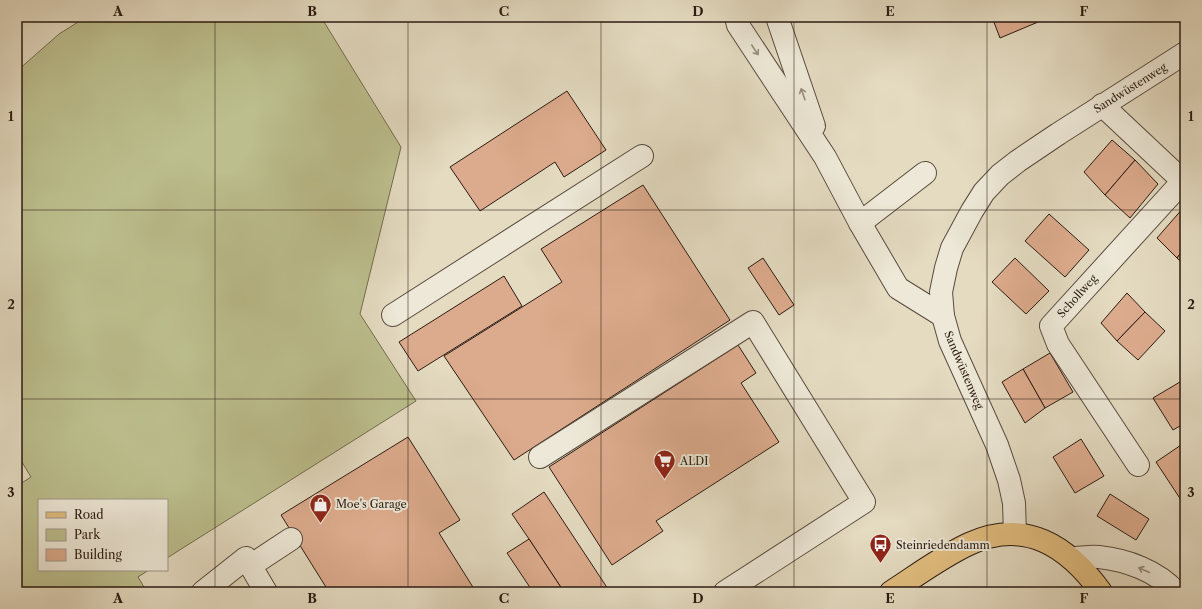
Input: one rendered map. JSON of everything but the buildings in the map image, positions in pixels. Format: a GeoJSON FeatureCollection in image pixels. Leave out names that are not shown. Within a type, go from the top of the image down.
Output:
{"type":"FeatureCollection","features":[{"type":"Feature","properties":{"kind":"main road"},"geometry":{"type":"LineString","coordinates":[[891,592],[955,551],[989,536],[1005,534],[1027,536],[1045,541],[1061,550],[1091,578],[1101,592]]}},
{"type":"Feature","properties":{"kind":"street"},"geometry":{"type":"LineString","coordinates":[[736,17],[738,25],[825,157],[860,223],[898,288],[942,316]]}},
{"type":"Feature","properties":{"kind":"street"},"geometry":{"type":"LineString","coordinates":[[777,17],[825,157]]}},
{"type":"Feature","properties":{"kind":"street","name":"Sandwüstenweg"},"geometry":{"type":"LineString","coordinates":[[1015,534],[1014,503],[1009,480],[996,445],[950,342],[942,316],[941,292],[952,248],[984,192],[1000,176],[1018,161],[1102,105],[1185,53]]}},
{"type":"Feature","properties":{"kind":"street","name":"Schollweg"},"geometry":{"type":"LineString","coordinates":[[1102,105],[1184,182],[1051,326],[1058,344],[1138,465]]}},
{"type":"Feature","properties":{"kind":"street"},"geometry":{"type":"LineString","coordinates":[[393,315],[642,156]]}},
{"type":"Feature","properties":{"kind":"street"},"geometry":{"type":"LineString","coordinates":[[860,223],[925,173]]}},
{"type":"Feature","properties":{"kind":"street"},"geometry":{"type":"LineString","coordinates":[[540,457],[753,322],[864,502],[726,592]]}},
{"type":"Feature","properties":{"kind":"street"},"geometry":{"type":"LineString","coordinates":[[250,566],[291,539]]}},
{"type":"Feature","properties":{"kind":"street"},"geometry":{"type":"LineString","coordinates":[[1071,558],[1098,557],[1124,562],[1149,572],[1176,592]]}},
{"type":"Feature","properties":{"kind":"street"},"geometry":{"type":"LineString","coordinates":[[203,592],[246,558],[266,592]]}},
{"type":"Feature","properties":{"kind":"green space"},"geometry":{"type":"Polygon","coordinates":[[[86,17],[321,17],[401,147],[360,314],[416,401],[168,557],[168,499],[38,499],[38,571],[147,571],[138,577],[147,592],[17,592],[17,486],[31,477],[17,454],[17,71],[59,34],[86,17]]]}},
{"type":"Feature","properties":{"kind":"place","name":"ALDI"},"geometry":{"type":"Point","coordinates":[664,480]}},
{"type":"Feature","properties":{"kind":"place","name":"Moe's Garage"},"geometry":{"type":"Point","coordinates":[321,524]}},
{"type":"Feature","properties":{"kind":"place","name":"Steinriedendamm"},"geometry":{"type":"Point","coordinates":[881,564]}}]}
